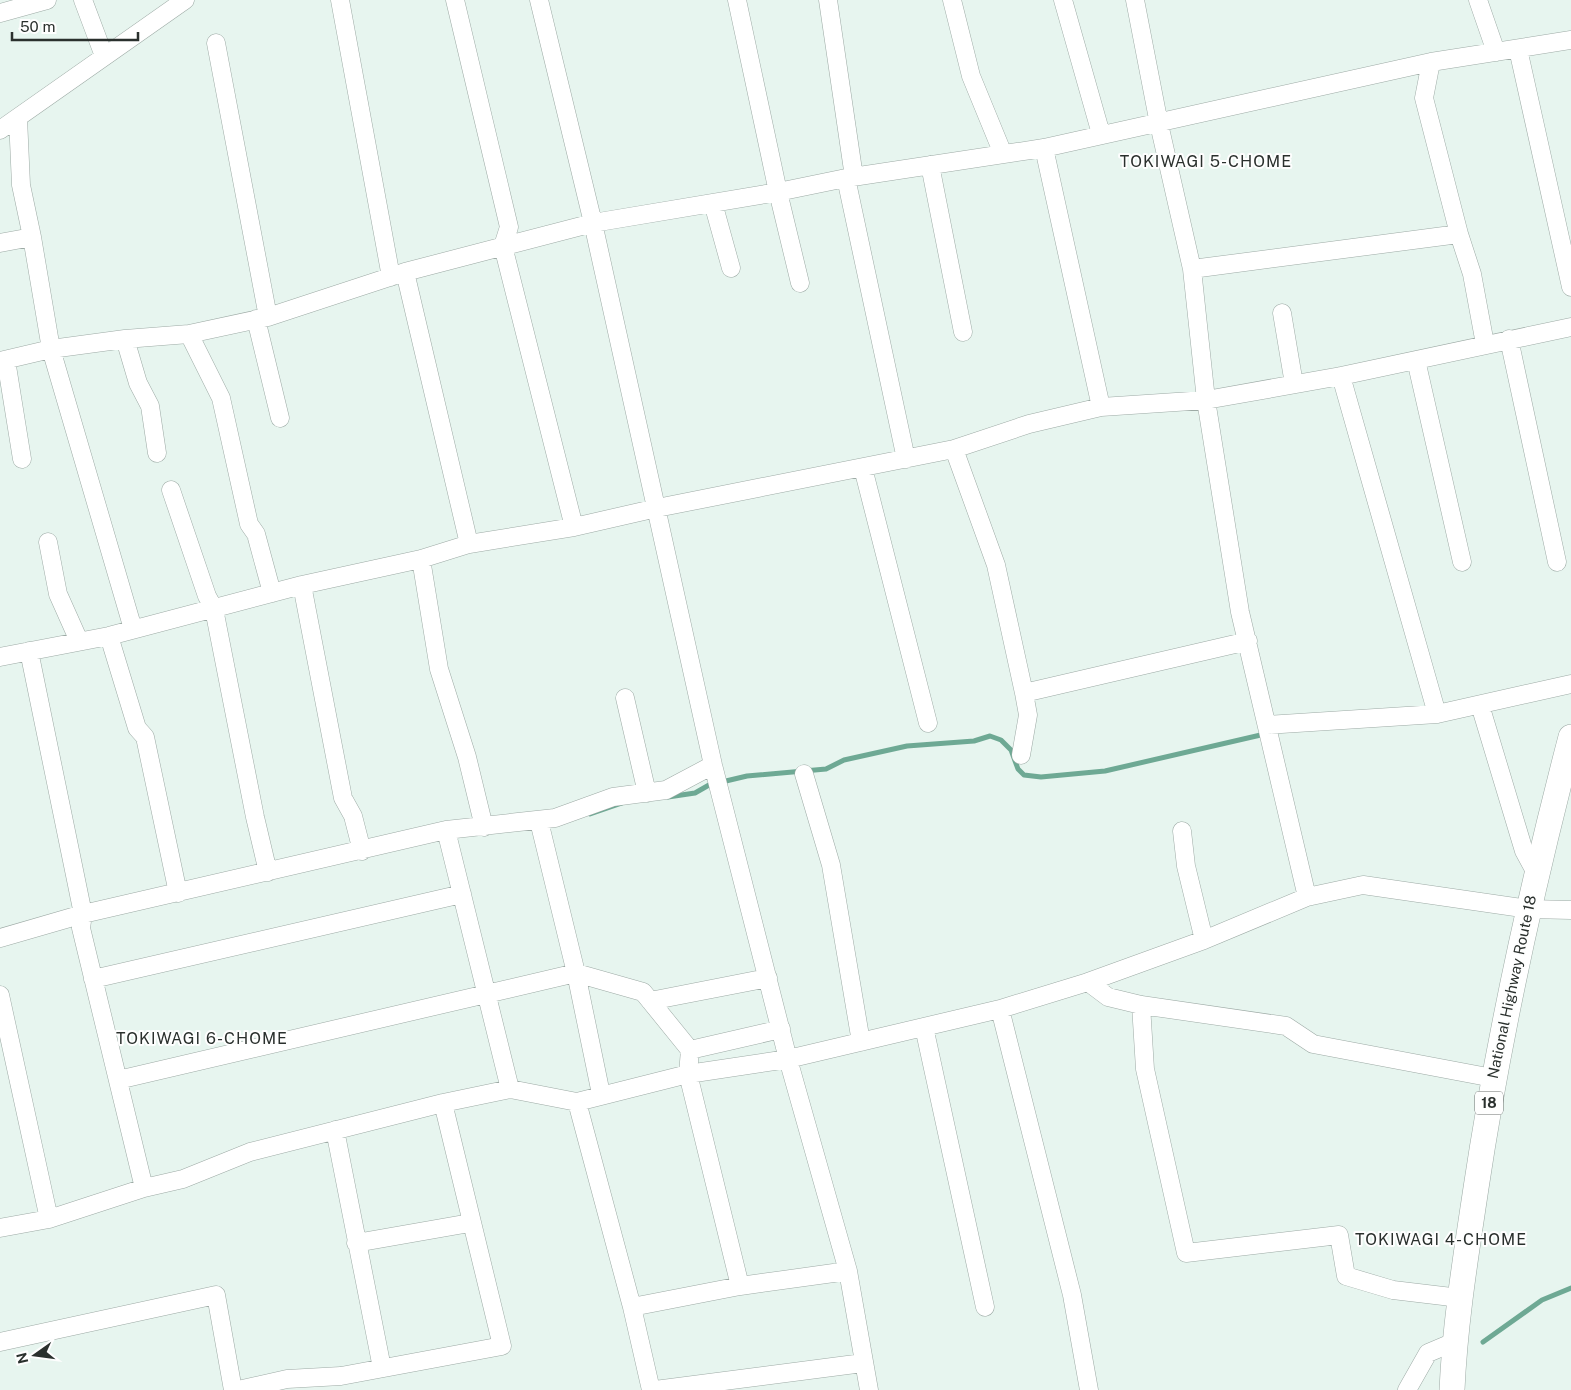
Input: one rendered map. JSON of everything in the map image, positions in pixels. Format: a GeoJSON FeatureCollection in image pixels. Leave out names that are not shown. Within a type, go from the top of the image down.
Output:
{"type":"FeatureCollection","features":[{"type":"Feature","properties":{"kind":"highway","name":"National Highway Route 18"},"geometry":{"type":"LineString","coordinates":[[1452,1390],[1454,1342],[1493,1078],[1536,873],[1571,737]]}},
{"type":"Feature","properties":{"kind":"street"},"geometry":{"type":"LineString","coordinates":[[0,13],[46,0]]}},
{"type":"Feature","properties":{"kind":"street"},"geometry":{"type":"LineString","coordinates":[[83,0],[104,56]]}},
{"type":"Feature","properties":{"kind":"street"},"geometry":{"type":"LineString","coordinates":[[0,130],[185,0]]}},
{"type":"Feature","properties":{"kind":"street"},"geometry":{"type":"LineString","coordinates":[[340,0],[398,275],[469,544]]}},
{"type":"Feature","properties":{"kind":"street"},"geometry":{"type":"LineString","coordinates":[[455,0],[509,228],[503,246],[574,527]]}},
{"type":"Feature","properties":{"kind":"street"},"geometry":{"type":"LineString","coordinates":[[539,0],[593,223],[713,765],[788,1058],[848,1271],[868,1390]]}},
{"type":"Feature","properties":{"kind":"street"},"geometry":{"type":"LineString","coordinates":[[737,0],[778,192],[800,283]]}},
{"type":"Feature","properties":{"kind":"street"},"geometry":{"type":"LineString","coordinates":[[828,0],[850,178],[906,459]]}},
{"type":"Feature","properties":{"kind":"street"},"geometry":{"type":"LineString","coordinates":[[952,0],[971,76],[1003,154]]}},
{"type":"Feature","properties":{"kind":"street"},"geometry":{"type":"LineString","coordinates":[[1063,0],[1101,134]]}},
{"type":"Feature","properties":{"kind":"street"},"geometry":{"type":"LineString","coordinates":[[1135,0],[1159,124],[1192,270],[1206,400],[1233,578],[1307,897]]}},
{"type":"Feature","properties":{"kind":"street"},"geometry":{"type":"LineString","coordinates":[[1478,0],[1496,52]]}},
{"type":"Feature","properties":{"kind":"street"},"geometry":{"type":"LineString","coordinates":[[22,459],[3,361],[51,350],[124,339],[189,334],[262,318],[398,275],[593,223],[850,178],[1044,148],[1101,134],[1159,124],[1431,62],[1571,40]]}},
{"type":"Feature","properties":{"kind":"street"},"geometry":{"type":"LineString","coordinates":[[216,43],[280,418]]}},
{"type":"Feature","properties":{"kind":"street"},"geometry":{"type":"LineString","coordinates":[[1518,49],[1571,288]]}},
{"type":"Feature","properties":{"kind":"street"},"geometry":{"type":"LineString","coordinates":[[1431,62],[1424,98],[1459,234],[1472,274],[1485,344]]}},
{"type":"Feature","properties":{"kind":"street"},"geometry":{"type":"LineString","coordinates":[[18,118],[21,185],[32,237],[51,350],[133,629]]}},
{"type":"Feature","properties":{"kind":"street"},"geometry":{"type":"LineString","coordinates":[[1044,148],[1101,407]]}},
{"type":"Feature","properties":{"kind":"street"},"geometry":{"type":"LineString","coordinates":[[930,165],[963,332]]}},
{"type":"Feature","properties":{"kind":"street"},"geometry":{"type":"LineString","coordinates":[[714,203],[731,268]]}},
{"type":"Feature","properties":{"kind":"street"},"geometry":{"type":"LineString","coordinates":[[1192,270],[1459,234]]}},
{"type":"Feature","properties":{"kind":"street"},"geometry":{"type":"LineString","coordinates":[[0,243],[32,237]]}},
{"type":"Feature","properties":{"kind":"street"},"geometry":{"type":"LineString","coordinates":[[1282,313],[1294,384]]}},
{"type":"Feature","properties":{"kind":"street"},"geometry":{"type":"LineString","coordinates":[[0,657],[109,636],[302,585],[420,559],[469,544],[574,527],[657,508],[954,449],[1029,424],[1101,407],[1206,400],[1341,376],[1571,326]]}},
{"type":"Feature","properties":{"kind":"street"},"geometry":{"type":"LineString","coordinates":[[189,334],[221,398],[249,524],[256,534],[272,593]]}},
{"type":"Feature","properties":{"kind":"street"},"geometry":{"type":"LineString","coordinates":[[124,339],[138,383],[150,406],[157,453]]}},
{"type":"Feature","properties":{"kind":"street"},"geometry":{"type":"LineString","coordinates":[[1509,339],[1557,562]]}},
{"type":"Feature","properties":{"kind":"street"},"geometry":{"type":"LineString","coordinates":[[1416,360],[1462,562]]}},
{"type":"Feature","properties":{"kind":"street"},"geometry":{"type":"LineString","coordinates":[[1341,376],[1437,714]]}},
{"type":"Feature","properties":{"kind":"street"},"geometry":{"type":"LineString","coordinates":[[954,449],[996,565],[1028,715],[1021,755]]}},
{"type":"Feature","properties":{"kind":"street"},"geometry":{"type":"LineString","coordinates":[[863,468],[928,723]]}},
{"type":"Feature","properties":{"kind":"street"},"geometry":{"type":"LineString","coordinates":[[171,490],[207,596],[214,609],[255,817],[268,872]]}},
{"type":"Feature","properties":{"kind":"street"},"geometry":{"type":"LineString","coordinates":[[48,542],[58,594],[79,641]]}},
{"type":"Feature","properties":{"kind":"street"},"geometry":{"type":"LineString","coordinates":[[420,559],[439,669],[468,758],[484,827]]}},
{"type":"Feature","properties":{"kind":"street"},"geometry":{"type":"LineString","coordinates":[[302,585],[343,798],[353,816],[362,851]]}},
{"type":"Feature","properties":{"kind":"street"},"geometry":{"type":"LineString","coordinates":[[109,636],[137,728],[145,736],[178,893]]}},
{"type":"Feature","properties":{"kind":"street"},"geometry":{"type":"LineString","coordinates":[[1024,693],[1248,641]]}},
{"type":"Feature","properties":{"kind":"street"},"geometry":{"type":"LineString","coordinates":[[29,651],[84,914],[81,928],[144,1188]]}},
{"type":"Feature","properties":{"kind":"street"},"geometry":{"type":"LineString","coordinates":[[1267,725],[1437,714],[1571,684]]}},
{"type":"Feature","properties":{"kind":"street"},"geometry":{"type":"LineString","coordinates":[[625,698],[647,792]]}},
{"type":"Feature","properties":{"kind":"street"},"geometry":{"type":"LineString","coordinates":[[1480,705],[1524,851],[1536,873]]}},
{"type":"Feature","properties":{"kind":"street"},"geometry":{"type":"LineString","coordinates":[[0,938],[84,914],[446,830],[555,818],[613,797],[666,790],[713,765]]}},
{"type":"Feature","properties":{"kind":"street"},"geometry":{"type":"LineString","coordinates":[[804,774],[831,865],[861,1042]]}},
{"type":"Feature","properties":{"kind":"street"},"geometry":{"type":"LineString","coordinates":[[539,821],[576,973],[601,1094]]}},
{"type":"Feature","properties":{"kind":"street"},"geometry":{"type":"LineString","coordinates":[[446,830],[510,1089]]}},
{"type":"Feature","properties":{"kind":"street"},"geometry":{"type":"LineString","coordinates":[[1182,831],[1186,866],[1204,940]]}},
{"type":"Feature","properties":{"kind":"street"},"geometry":{"type":"LineString","coordinates":[[0,1228],[49,1219],[144,1188],[182,1179],[250,1152],[443,1102],[510,1089],[577,1102],[601,1094],[688,1074],[788,1058],[1000,1009],[1088,982],[1204,940],[1307,897],[1363,885],[1529,909],[1571,910]]}},
{"type":"Feature","properties":{"kind":"street"},"geometry":{"type":"LineString","coordinates":[[94,979],[462,894]]}},
{"type":"Feature","properties":{"kind":"street"},"geometry":{"type":"LineString","coordinates":[[118,1080],[576,973],[642,992],[690,1050],[688,1074],[740,1286]]}},
{"type":"Feature","properties":{"kind":"street"},"geometry":{"type":"LineString","coordinates":[[650,1001],[768,978]]}},
{"type":"Feature","properties":{"kind":"street"},"geometry":{"type":"LineString","coordinates":[[1088,982],[1108,997],[1141,1005],[1286,1026],[1312,1044],[1493,1078]]}},
{"type":"Feature","properties":{"kind":"street"},"geometry":{"type":"LineString","coordinates":[[0,995],[49,1219]]}},
{"type":"Feature","properties":{"kind":"street"},"geometry":{"type":"LineString","coordinates":[[1141,1005],[1145,1069],[1186,1253],[1340,1235],[1346,1276],[1393,1290],[1460,1298]]}},
{"type":"Feature","properties":{"kind":"street"},"geometry":{"type":"LineString","coordinates":[[1000,1009],[1072,1295],[1089,1390]]}},
{"type":"Feature","properties":{"kind":"street"},"geometry":{"type":"LineString","coordinates":[[924,1027],[985,1307]]}},
{"type":"Feature","properties":{"kind":"street"},"geometry":{"type":"LineString","coordinates":[[690,1050],[781,1030]]}},
{"type":"Feature","properties":{"kind":"street"},"geometry":{"type":"LineString","coordinates":[[238,1390],[340,1376],[502,1346],[470,1223],[443,1102]]}},
{"type":"Feature","properties":{"kind":"street"},"geometry":{"type":"LineString","coordinates":[[577,1102],[632,1307],[651,1390]]}},
{"type":"Feature","properties":{"kind":"street"},"geometry":{"type":"LineString","coordinates":[[335,1130],[382,1368]]}},
{"type":"Feature","properties":{"kind":"street"},"geometry":{"type":"LineString","coordinates":[[356,1242],[470,1223]]}},
{"type":"Feature","properties":{"kind":"street"},"geometry":{"type":"LineString","coordinates":[[632,1307],[740,1286],[848,1271]]}},
{"type":"Feature","properties":{"kind":"street"},"geometry":{"type":"LineString","coordinates":[[0,1342],[216,1295],[234,1390]]}},
{"type":"Feature","properties":{"kind":"street"},"geometry":{"type":"LineString","coordinates":[[1407,1390],[1428,1353],[1454,1342]]}},
{"type":"Feature","properties":{"kind":"street"},"geometry":{"type":"LineString","coordinates":[[655,1390],[863,1363]]}},
{"type":"Feature","properties":{"kind":"waterway"},"geometry":{"type":"LineString","coordinates":[[668,797],[695,793],[709,785],[747,776],[826,769],[844,760],[907,746],[974,741],[990,736],[1001,740],[1011,750],[1018,769],[1024,775],[1041,777],[1105,771],[1265,734]]}},
{"type":"Feature","properties":{"kind":"waterway"},"geometry":{"type":"LineString","coordinates":[[590,814],[622,803]]}},
{"type":"Feature","properties":{"kind":"waterway"},"geometry":{"type":"LineString","coordinates":[[1483,1342],[1542,1300],[1571,1288]]}},
{"type":"Feature","properties":{"kind":"district","name":"TOKIWAGI 5-CHOME"},"geometry":{"type":"Point","coordinates":[1206,161]}},
{"type":"Feature","properties":{"kind":"district","name":"TOKIWAGI 6-CHOME"},"geometry":{"type":"Point","coordinates":[202,1038]}},
{"type":"Feature","properties":{"kind":"district","name":"TOKIWAGI 4-CHOME"},"geometry":{"type":"Point","coordinates":[1441,1239]}}]}
